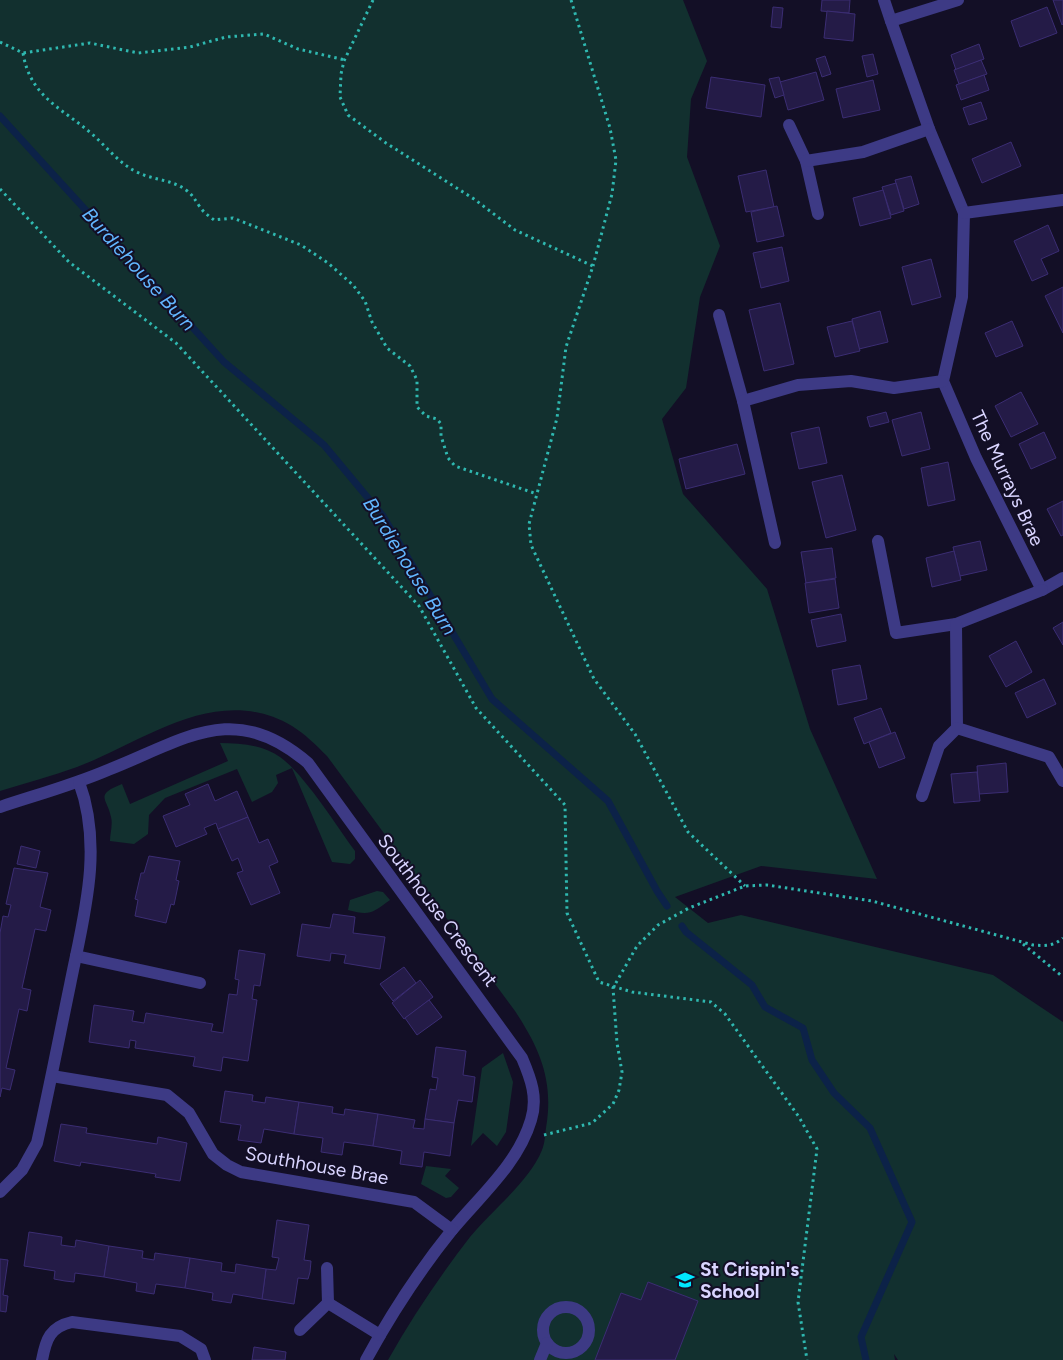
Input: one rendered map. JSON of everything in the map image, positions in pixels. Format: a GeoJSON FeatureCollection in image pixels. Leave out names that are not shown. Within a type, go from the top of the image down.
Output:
{"type":"FeatureCollection","features":[{"type":"Feature","properties":{"kind":"street"},"geometry":{"type":"LineString","coordinates":[[743,401],[798,385],[851,381],[894,388],[943,381],[962,297],[964,213],[929,129],[884,0]]}},
{"type":"Feature","properties":{"kind":"street"},"geometry":{"type":"LineString","coordinates":[[891,20],[958,0]]}},
{"type":"Feature","properties":{"kind":"street"},"geometry":{"type":"LineString","coordinates":[[789,124],[806,161],[818,214]]}},
{"type":"Feature","properties":{"kind":"street"},"geometry":{"type":"LineString","coordinates":[[806,161],[863,152],[929,129]]}},
{"type":"Feature","properties":{"kind":"street"},"geometry":{"type":"LineString","coordinates":[[964,213],[1063,200]]}},
{"type":"Feature","properties":{"kind":"street"},"geometry":{"type":"LineString","coordinates":[[719,315],[743,401],[775,544]]}},
{"type":"Feature","properties":{"kind":"street","name":"The Murrays Brae"},"geometry":{"type":"LineString","coordinates":[[943,381],[976,458],[1042,590]]}},
{"type":"Feature","properties":{"kind":"street"},"geometry":{"type":"LineString","coordinates":[[878,541],[896,633],[956,624],[1042,590],[1063,578]]}},
{"type":"Feature","properties":{"kind":"street"},"geometry":{"type":"LineString","coordinates":[[922,796],[938,746],[957,728],[956,624]]}},
{"type":"Feature","properties":{"kind":"street"},"geometry":{"type":"LineString","coordinates":[[957,728],[1049,757],[1063,781]]}},
{"type":"Feature","properties":{"kind":"street","name":"Southhouse Crescent"},"geometry":{"type":"LineString","coordinates":[[0,806],[79,782],[197,733],[217,729],[249,730],[288,746],[308,763],[522,1058],[532,1082],[534,1100],[532,1119],[524,1139],[494,1183],[452,1230],[404,1294],[366,1360]]}},
{"type":"Feature","properties":{"kind":"street"},"geometry":{"type":"LineString","coordinates":[[0,1192],[22,1170],[34,1149],[52,1076],[84,918],[91,850],[89,818],[79,782]]}},
{"type":"Feature","properties":{"kind":"street"},"geometry":{"type":"LineString","coordinates":[[76,956],[200,983]]}},
{"type":"Feature","properties":{"kind":"street","name":"Southhouse Brae"},"geometry":{"type":"LineString","coordinates":[[52,1076],[167,1095],[189,1113],[213,1154],[240,1172],[414,1202],[452,1230]]}},
{"type":"Feature","properties":{"kind":"street"},"geometry":{"type":"LineString","coordinates":[[300,1330],[328,1303],[327,1268]]}},
{"type":"Feature","properties":{"kind":"street"},"geometry":{"type":"LineString","coordinates":[[328,1303],[380,1335]]}},
{"type":"Feature","properties":{"kind":"street"},"geometry":{"type":"LineString","coordinates":[[42,1360],[45,1342],[51,1332],[60,1324],[72,1322],[180,1336],[201,1349],[204,1360]]}},
{"type":"Feature","properties":{"kind":"street"},"geometry":{"type":"LineString","coordinates":[[540,1360],[547,1344]]}},
{"type":"Feature","properties":{"kind":"path"},"geometry":{"type":"LineString","coordinates":[[373,0],[341,74],[340,97],[348,115],[386,143],[474,199],[515,230],[593,266]]}},
{"type":"Feature","properties":{"kind":"path"},"geometry":{"type":"LineString","coordinates":[[571,0],[610,128],[616,160],[612,194],[593,266],[566,347],[557,418],[528,524],[531,544],[594,679],[635,734],[688,832],[745,886]]}},
{"type":"Feature","properties":{"kind":"path"},"geometry":{"type":"LineString","coordinates":[[0,42],[22,53],[90,43],[138,53],[190,47],[226,37],[264,34],[298,49],[346,60]]}},
{"type":"Feature","properties":{"kind":"path"},"geometry":{"type":"LineString","coordinates":[[22,53],[25,70],[39,89],[67,117],[93,135],[110,153],[138,173],[184,188],[194,196],[200,209],[214,220],[233,218],[301,245],[328,263],[353,285],[365,301],[372,322],[387,348],[410,366],[417,380],[417,407],[426,416],[437,418],[441,424],[441,436],[448,458],[455,466],[537,494]]}},
{"type":"Feature","properties":{"kind":"path"},"geometry":{"type":"LineString","coordinates":[[0,189],[69,262],[176,343],[419,606],[476,708],[565,805],[567,913],[599,982],[613,988],[711,1002],[725,1014],[799,1117],[817,1149],[798,1302],[807,1360]]}},
{"type":"Feature","properties":{"kind":"path"},"geometry":{"type":"LineString","coordinates":[[524,1139],[592,1123],[613,1104],[619,1090],[622,1072],[617,1044],[613,988],[637,946],[658,925],[689,908],[745,886],[767,885],[872,900],[1021,943],[1047,946],[1057,943],[1063,938]]}},
{"type":"Feature","properties":{"kind":"path"},"geometry":{"type":"LineString","coordinates":[[1021,943],[1063,977]]}},
{"type":"Feature","properties":{"kind":"green space"},"geometry":{"type":"Polygon","coordinates":[[[0,0],[683,0],[707,61],[691,99],[687,157],[720,246],[700,297],[686,388],[662,419],[683,494],[767,589],[810,729],[877,879],[761,866],[675,897],[708,923],[741,915],[993,975],[1063,1022],[1063,1360],[898,1360],[894,1354],[895,1360],[388,1360],[437,1282],[470,1237],[519,1184],[536,1162],[544,1145],[548,1111],[548,1095],[543,1066],[532,1039],[515,1011],[327,756],[306,736],[292,726],[264,714],[236,710],[209,713],[182,720],[155,731],[77,767],[0,791],[0,0]]]}},
{"type":"Feature","properties":{"kind":"green space"},"geometry":{"type":"Polygon","coordinates":[[[220,743],[259,747],[280,757],[292,768],[276,775],[278,783],[272,792],[252,802],[237,769],[165,798],[149,815],[148,834],[134,844],[110,841],[112,820],[105,801],[105,794],[122,784],[130,804],[228,761],[220,743]]]}},
{"type":"Feature","properties":{"kind":"green space"},"geometry":{"type":"Polygon","coordinates":[[[292,768],[309,787],[355,851],[355,859],[350,864],[332,862],[292,768]]]}},
{"type":"Feature","properties":{"kind":"green space"},"geometry":{"type":"Polygon","coordinates":[[[377,891],[383,892],[390,900],[371,912],[361,913],[348,910],[350,900],[377,891]]]}},
{"type":"Feature","properties":{"kind":"green space"},"geometry":{"type":"Polygon","coordinates":[[[503,1053],[513,1082],[506,1132],[497,1146],[483,1133],[471,1146],[482,1068],[503,1053]]]}},
{"type":"Feature","properties":{"kind":"green space"},"geometry":{"type":"Polygon","coordinates":[[[426,1166],[451,1169],[445,1176],[459,1188],[451,1197],[446,1198],[421,1184],[426,1166]]]}},
{"type":"Feature","properties":{"kind":"building"},"geometry":{"type":"Polygon","coordinates":[[[822,0],[850,0],[849,13],[821,11],[822,0]]]}},
{"type":"Feature","properties":{"kind":"building"},"geometry":{"type":"Polygon","coordinates":[[[1053,0],[1063,0],[1062,25],[1053,0]]]}},
{"type":"Feature","properties":{"kind":"building"},"geometry":{"type":"Polygon","coordinates":[[[773,7],[783,8],[781,28],[771,27],[773,7]]]}},
{"type":"Feature","properties":{"kind":"building"},"geometry":{"type":"Polygon","coordinates":[[[1047,7],[1057,33],[1020,47],[1011,21],[1047,7]]]}},
{"type":"Feature","properties":{"kind":"building"},"geometry":{"type":"Polygon","coordinates":[[[827,11],[855,14],[853,41],[824,38],[827,11]]]}},
{"type":"Feature","properties":{"kind":"building"},"geometry":{"type":"Polygon","coordinates":[[[979,44],[984,59],[956,70],[951,55],[979,44]]]}},
{"type":"Feature","properties":{"kind":"building"},"geometry":{"type":"Polygon","coordinates":[[[873,54],[878,74],[867,77],[862,56],[873,54]]]}},
{"type":"Feature","properties":{"kind":"building"},"geometry":{"type":"Polygon","coordinates":[[[825,56],[831,74],[822,77],[816,59],[825,56]]]}},
{"type":"Feature","properties":{"kind":"building"},"geometry":{"type":"Polygon","coordinates":[[[981,60],[987,74],[959,84],[954,70],[981,60]]]}},
{"type":"Feature","properties":{"kind":"building"},"geometry":{"type":"Polygon","coordinates":[[[816,72],[824,100],[788,110],[780,82],[816,72]]]}},
{"type":"Feature","properties":{"kind":"building"},"geometry":{"type":"Polygon","coordinates":[[[984,75],[989,90],[961,100],[956,85],[984,75]]]}},
{"type":"Feature","properties":{"kind":"building"},"geometry":{"type":"Polygon","coordinates":[[[711,77],[765,85],[761,117],[706,108],[711,77]]]}},
{"type":"Feature","properties":{"kind":"building"},"geometry":{"type":"Polygon","coordinates":[[[779,77],[784,95],[775,98],[769,79],[779,77]]]}},
{"type":"Feature","properties":{"kind":"building"},"geometry":{"type":"Polygon","coordinates":[[[873,80],[880,110],[843,118],[836,89],[873,80]]]}},
{"type":"Feature","properties":{"kind":"building"},"geometry":{"type":"Polygon","coordinates":[[[981,102],[987,119],[969,125],[963,108],[981,102]]]}},
{"type":"Feature","properties":{"kind":"building"},"geometry":{"type":"Polygon","coordinates":[[[1011,142],[1021,166],[982,183],[972,159],[1011,142]]]}},
{"type":"Feature","properties":{"kind":"building"},"geometry":{"type":"Polygon","coordinates":[[[766,170],[774,207],[746,212],[738,176],[766,170]]]}},
{"type":"Feature","properties":{"kind":"building"},"geometry":{"type":"Polygon","coordinates":[[[911,176],[919,204],[904,209],[895,180],[911,176]]]}},
{"type":"Feature","properties":{"kind":"building"},"geometry":{"type":"Polygon","coordinates":[[[896,183],[904,211],[891,215],[882,187],[896,183]]]}},
{"type":"Feature","properties":{"kind":"building"},"geometry":{"type":"Polygon","coordinates":[[[883,190],[891,218],[860,226],[853,198],[883,190]]]}},
{"type":"Feature","properties":{"kind":"building"},"geometry":{"type":"Polygon","coordinates":[[[777,206],[784,236],[757,242],[751,212],[777,206]]]}},
{"type":"Feature","properties":{"kind":"building"},"geometry":{"type":"Polygon","coordinates":[[[1048,225],[1059,251],[1041,259],[1048,274],[1032,281],[1014,241],[1048,225]]]}},
{"type":"Feature","properties":{"kind":"building"},"geometry":{"type":"Polygon","coordinates":[[[782,247],[789,281],[761,288],[753,253],[782,247]]]}},
{"type":"Feature","properties":{"kind":"building"},"geometry":{"type":"Polygon","coordinates":[[[931,259],[941,297],[912,305],[902,267],[931,259]]]}},
{"type":"Feature","properties":{"kind":"building"},"geometry":{"type":"Polygon","coordinates":[[[1063,287],[1063,333],[1045,296],[1063,287]]]}},
{"type":"Feature","properties":{"kind":"building"},"geometry":{"type":"Polygon","coordinates":[[[780,303],[794,364],[764,371],[749,310],[780,303]]]}},
{"type":"Feature","properties":{"kind":"building"},"geometry":{"type":"Polygon","coordinates":[[[880,311],[888,342],[859,349],[852,319],[880,311]]]}},
{"type":"Feature","properties":{"kind":"building"},"geometry":{"type":"Polygon","coordinates":[[[852,321],[860,351],[835,357],[827,327],[852,321]]]}},
{"type":"Feature","properties":{"kind":"building"},"geometry":{"type":"Polygon","coordinates":[[[1012,321],[1023,346],[996,357],[985,333],[1012,321]]]}},
{"type":"Feature","properties":{"kind":"building"},"geometry":{"type":"Polygon","coordinates":[[[1021,392],[1038,424],[1011,437],[995,406],[1021,392]]]}},
{"type":"Feature","properties":{"kind":"building"},"geometry":{"type":"Polygon","coordinates":[[[886,412],[889,422],[870,427],[867,417],[886,412]]]}},
{"type":"Feature","properties":{"kind":"building"},"geometry":{"type":"Polygon","coordinates":[[[921,412],[930,449],[902,456],[892,420],[921,412]]]}},
{"type":"Feature","properties":{"kind":"building"},"geometry":{"type":"Polygon","coordinates":[[[819,427],[827,463],[799,469],[791,433],[819,427]]]}},
{"type":"Feature","properties":{"kind":"building"},"geometry":{"type":"Polygon","coordinates":[[[1044,432],[1056,458],[1031,469],[1019,444],[1044,432]]]}},
{"type":"Feature","properties":{"kind":"building"},"geometry":{"type":"Polygon","coordinates":[[[737,444],[745,474],[686,489],[679,459],[737,444]]]}},
{"type":"Feature","properties":{"kind":"building"},"geometry":{"type":"Polygon","coordinates":[[[948,462],[955,500],[928,506],[921,468],[948,462]]]}},
{"type":"Feature","properties":{"kind":"building"},"geometry":{"type":"Polygon","coordinates":[[[842,475],[856,530],[826,538],[812,482],[842,475]]]}},
{"type":"Feature","properties":{"kind":"building"},"geometry":{"type":"Polygon","coordinates":[[[1063,501],[1063,535],[1061,536],[1047,509],[1063,501]]]}},
{"type":"Feature","properties":{"kind":"building"},"geometry":{"type":"Polygon","coordinates":[[[980,541],[987,570],[960,576],[953,547],[980,541]]]}},
{"type":"Feature","properties":{"kind":"building"},"geometry":{"type":"Polygon","coordinates":[[[832,548],[836,578],[806,583],[801,552],[832,548]]]}},
{"type":"Feature","properties":{"kind":"building"},"geometry":{"type":"Polygon","coordinates":[[[954,551],[961,580],[932,587],[926,558],[954,551]]]}},
{"type":"Feature","properties":{"kind":"building"},"geometry":{"type":"Polygon","coordinates":[[[835,579],[839,608],[809,613],[805,583],[835,579]]]}},
{"type":"Feature","properties":{"kind":"building"},"geometry":{"type":"Polygon","coordinates":[[[841,614],[846,641],[817,647],[811,620],[841,614]]]}},
{"type":"Feature","properties":{"kind":"building"},"geometry":{"type":"Polygon","coordinates":[[[1063,622],[1063,645],[1053,628],[1063,622]]]}},
{"type":"Feature","properties":{"kind":"building"},"geometry":{"type":"Polygon","coordinates":[[[1016,641],[1032,672],[1006,687],[989,656],[1016,641]]]}},
{"type":"Feature","properties":{"kind":"building"},"geometry":{"type":"Polygon","coordinates":[[[860,665],[867,699],[838,705],[832,670],[860,665]]]}},
{"type":"Feature","properties":{"kind":"building"},"geometry":{"type":"Polygon","coordinates":[[[1044,679],[1056,704],[1027,718],[1015,693],[1044,679]]]}},
{"type":"Feature","properties":{"kind":"building"},"geometry":{"type":"Polygon","coordinates":[[[881,708],[891,733],[864,744],[854,718],[881,708]]]}},
{"type":"Feature","properties":{"kind":"building"},"geometry":{"type":"Polygon","coordinates":[[[895,732],[905,758],[879,768],[869,742],[895,732]]]}},
{"type":"Feature","properties":{"kind":"building"},"geometry":{"type":"Polygon","coordinates":[[[1006,763],[1008,792],[979,794],[977,766],[1006,763]]]}},
{"type":"Feature","properties":{"kind":"building"},"geometry":{"type":"Polygon","coordinates":[[[977,772],[980,801],[954,803],[951,774],[977,772]]]}},
{"type":"Feature","properties":{"kind":"building"},"geometry":{"type":"Polygon","coordinates":[[[208,784],[215,801],[237,791],[248,817],[218,829],[216,823],[204,828],[207,834],[176,847],[163,816],[190,805],[185,794],[208,784]]]}},
{"type":"Feature","properties":{"kind":"building"},"geometry":{"type":"Polygon","coordinates":[[[248,817],[259,843],[268,839],[278,862],[269,866],[280,893],[251,905],[237,873],[243,871],[238,858],[232,861],[218,829],[248,817]]]}},
{"type":"Feature","properties":{"kind":"building"},"geometry":{"type":"Polygon","coordinates":[[[21,846],[40,851],[36,868],[17,864],[21,846]]]}},
{"type":"Feature","properties":{"kind":"building"},"geometry":{"type":"Polygon","coordinates":[[[149,856],[180,861],[176,880],[179,881],[174,905],[171,904],[166,923],[135,916],[138,900],[135,899],[141,873],[144,873],[149,856]]]}},
{"type":"Feature","properties":{"kind":"building"},"geometry":{"type":"Polygon","coordinates":[[[14,868],[48,873],[40,907],[51,910],[46,931],[35,929],[22,988],[31,990],[27,1011],[19,1009],[6,1068],[15,1070],[10,1090],[2,1088],[0,1097],[0,933],[3,916],[8,917],[11,905],[6,904],[14,868]]]}},
{"type":"Feature","properties":{"kind":"building"},"geometry":{"type":"Polygon","coordinates":[[[333,914],[355,917],[353,933],[385,937],[380,969],[344,963],[346,955],[331,953],[330,961],[297,956],[302,924],[330,928],[333,914]]]}},
{"type":"Feature","properties":{"kind":"building"},"geometry":{"type":"Polygon","coordinates":[[[239,950],[265,954],[260,986],[254,985],[252,999],[257,1000],[248,1061],[223,1057],[221,1071],[193,1066],[195,1057],[135,1048],[136,1041],[130,1040],[129,1048],[89,1042],[94,1005],[134,1011],[132,1021],[144,1023],[146,1013],[213,1024],[211,1031],[223,1033],[229,994],[237,995],[239,980],[235,979],[239,950]]]}},
{"type":"Feature","properties":{"kind":"building"},"geometry":{"type":"Polygon","coordinates":[[[404,967],[416,983],[393,1001],[380,984],[404,967]]]}},
{"type":"Feature","properties":{"kind":"building"},"geometry":{"type":"Polygon","coordinates":[[[420,980],[433,997],[404,1019],[392,1003],[420,980]]]}},
{"type":"Feature","properties":{"kind":"building"},"geometry":{"type":"Polygon","coordinates":[[[429,1000],[442,1017],[417,1035],[405,1018],[429,1000]]]}},
{"type":"Feature","properties":{"kind":"building"},"geometry":{"type":"Polygon","coordinates":[[[436,1047],[466,1051],[463,1075],[475,1077],[472,1102],[458,1100],[454,1123],[425,1119],[430,1089],[436,1090],[438,1078],[432,1077],[436,1047]]]}},
{"type":"Feature","properties":{"kind":"building"},"geometry":{"type":"Polygon","coordinates":[[[225,1091],[253,1095],[252,1101],[265,1103],[266,1097],[299,1102],[294,1134],[264,1129],[261,1143],[238,1140],[241,1125],[220,1122],[225,1091]]]}},
{"type":"Feature","properties":{"kind":"building"},"geometry":{"type":"Polygon","coordinates":[[[299,1102],[333,1107],[332,1113],[344,1115],[345,1109],[378,1114],[373,1146],[344,1142],[342,1155],[321,1152],[323,1138],[294,1134],[299,1102]]]}},
{"type":"Feature","properties":{"kind":"building"},"geometry":{"type":"Polygon","coordinates":[[[378,1114],[415,1120],[413,1128],[424,1129],[425,1119],[454,1123],[450,1156],[424,1152],[422,1167],[400,1164],[402,1151],[373,1146],[378,1114]]]}},
{"type":"Feature","properties":{"kind":"building"},"geometry":{"type":"Polygon","coordinates":[[[61,1124],[87,1128],[86,1133],[157,1144],[158,1137],[187,1143],[180,1181],[155,1177],[156,1174],[81,1162],[80,1166],[54,1161],[61,1124]]]}},
{"type":"Feature","properties":{"kind":"building"},"geometry":{"type":"Polygon","coordinates":[[[277,1220],[309,1225],[304,1260],[311,1261],[310,1272],[308,1279],[298,1278],[294,1304],[262,1299],[266,1269],[276,1270],[279,1258],[272,1257],[277,1220]]]}},
{"type":"Feature","properties":{"kind":"building"},"geometry":{"type":"Polygon","coordinates":[[[29,1232],[62,1237],[61,1245],[75,1247],[76,1240],[109,1246],[104,1277],[75,1273],[74,1282],[65,1281],[54,1279],[55,1271],[24,1266],[29,1232]]]}},
{"type":"Feature","properties":{"kind":"building"},"geometry":{"type":"Polygon","coordinates":[[[109,1246],[143,1251],[142,1258],[154,1260],[155,1253],[190,1258],[185,1288],[156,1284],[154,1294],[136,1291],[137,1283],[104,1277],[109,1246]]]}},
{"type":"Feature","properties":{"kind":"building"},"geometry":{"type":"Polygon","coordinates":[[[190,1258],[222,1263],[221,1271],[235,1273],[236,1264],[266,1269],[262,1299],[233,1294],[231,1303],[212,1300],[213,1293],[185,1288],[190,1258]]]}},
{"type":"Feature","properties":{"kind":"building"},"geometry":{"type":"Polygon","coordinates":[[[0,1259],[8,1260],[3,1295],[8,1296],[6,1312],[0,1311],[0,1259]]]}},
{"type":"Feature","properties":{"kind":"building","name":"St Crispin's School"},"geometry":{"type":"Polygon","coordinates":[[[648,1282],[698,1301],[675,1360],[595,1360],[621,1293],[641,1300],[648,1282]]]}},
{"type":"Feature","properties":{"kind":"building"},"geometry":{"type":"Polygon","coordinates":[[[254,1347],[286,1352],[285,1360],[252,1360],[254,1347]]]}},
{"type":"Feature","properties":{"kind":"waterway","name":"Burdiehouse Burn"},"geometry":{"type":"LineString","coordinates":[[0,116],[224,362],[324,445],[383,516],[492,699],[608,801],[667,906]]}},
{"type":"Feature","properties":{"kind":"waterway","name":"Burdiehouse Burn"},"geometry":{"type":"LineString","coordinates":[[682,926],[686,932],[752,985],[765,1007],[803,1028],[812,1060],[834,1093],[870,1128],[912,1222],[861,1337],[866,1360]]}},
{"type":"Feature","properties":{"kind":"place","name":"St Crispin's School"},"geometry":{"type":"Point","coordinates":[685,1280]}}]}
